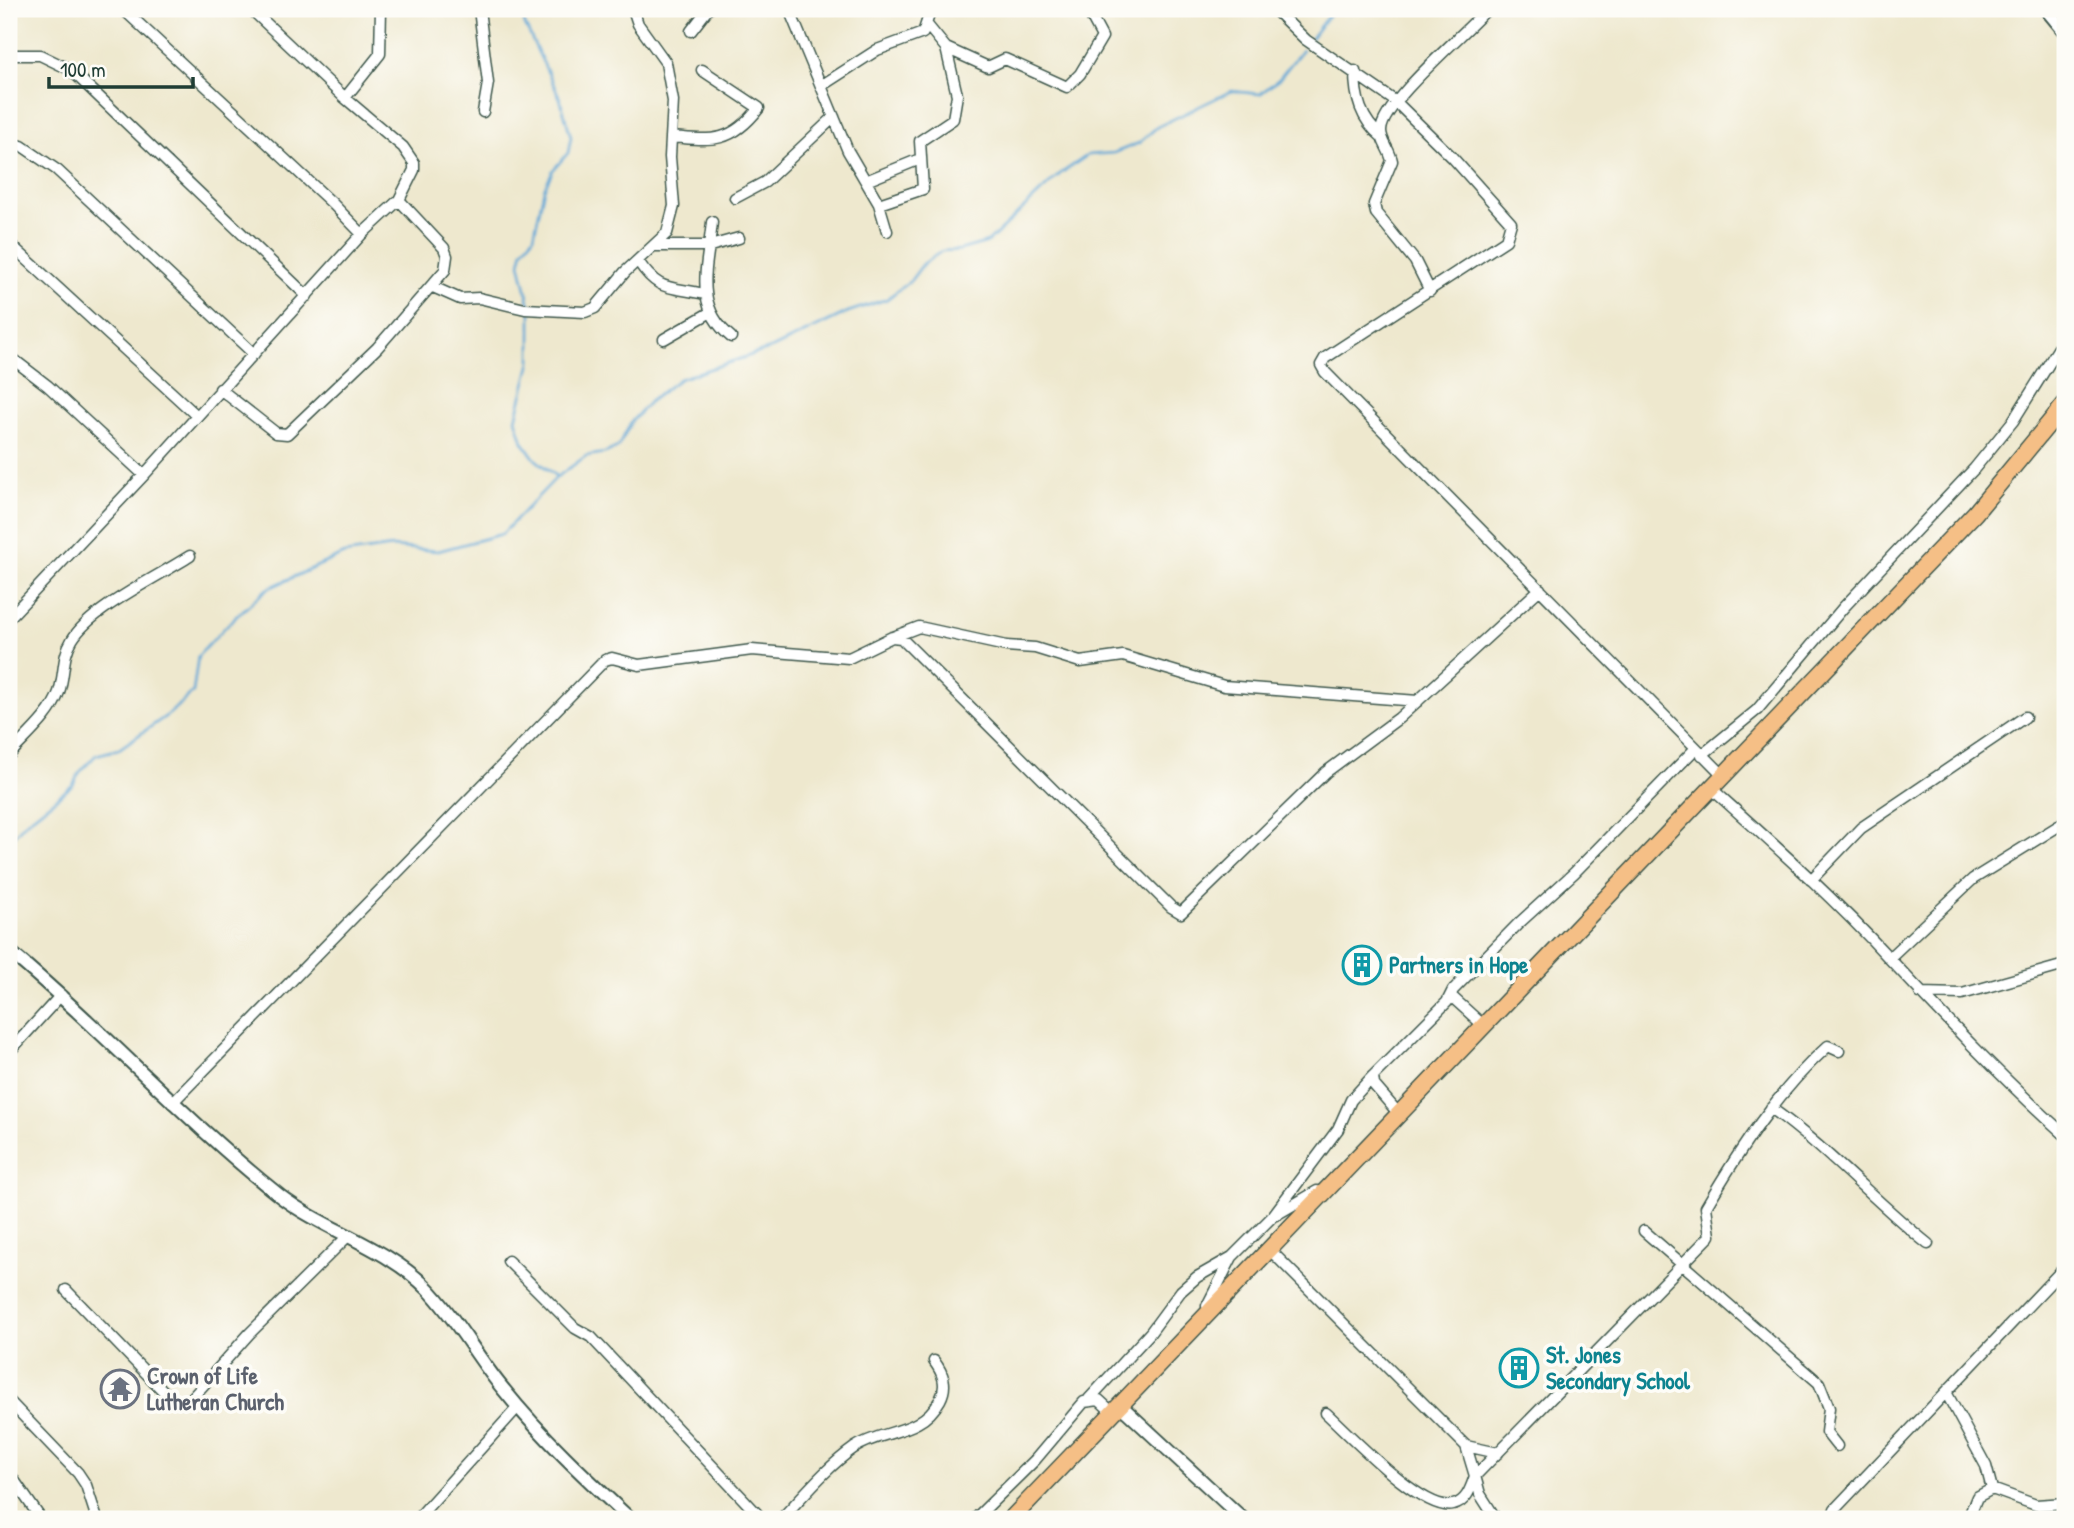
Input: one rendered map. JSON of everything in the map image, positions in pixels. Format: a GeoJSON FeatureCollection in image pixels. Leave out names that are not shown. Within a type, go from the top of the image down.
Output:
{"type":"FeatureCollection","features":[{"type":"Feature","properties":{"kind":"highway"},"geometry":{"type":"LineString","coordinates":[[1011,1519],[1975,513],[2063,414]]}},
{"type":"Feature","properties":{"kind":"street"},"geometry":{"type":"LineString","coordinates":[[123,9],[332,202],[362,234]]}},
{"type":"Feature","properties":{"kind":"street"},"geometry":{"type":"LineString","coordinates":[[9,618],[144,475],[362,234],[399,200],[414,170],[410,155],[251,9]]}},
{"type":"Feature","properties":{"kind":"street"},"geometry":{"type":"LineString","coordinates":[[345,98],[380,54],[381,9]]}},
{"type":"Feature","properties":{"kind":"street"},"geometry":{"type":"LineString","coordinates":[[479,9],[488,83],[483,112]]}},
{"type":"Feature","properties":{"kind":"street"},"geometry":{"type":"LineString","coordinates":[[433,287],[460,299],[479,298],[525,309],[585,313],[595,308],[667,233],[673,216],[673,101],[666,62],[638,24],[632,9]]}},
{"type":"Feature","properties":{"kind":"street"},"geometry":{"type":"LineString","coordinates":[[691,31],[708,9]]}},
{"type":"Feature","properties":{"kind":"street"},"geometry":{"type":"LineString","coordinates":[[789,9],[848,151],[879,204],[887,231]]}},
{"type":"Feature","properties":{"kind":"street"},"geometry":{"type":"LineString","coordinates":[[821,86],[866,56],[916,36],[928,26],[931,9]]}},
{"type":"Feature","properties":{"kind":"street"},"geometry":{"type":"LineString","coordinates":[[946,48],[988,67],[1005,59],[1030,73],[1052,78],[1067,87],[1080,74],[1102,37],[1087,9]]}},
{"type":"Feature","properties":{"kind":"street"},"geometry":{"type":"LineString","coordinates":[[1274,9],[1306,40],[1356,71],[1395,101],[1452,157],[1511,223],[1506,240],[1325,358],[1321,365],[1325,372],[1724,776]]}},
{"type":"Feature","properties":{"kind":"street"},"geometry":{"type":"LineString","coordinates":[[1430,291],[1415,261],[1376,213],[1374,204],[1392,161],[1382,137],[1381,127],[1395,101],[1487,9]]}},
{"type":"Feature","properties":{"kind":"street"},"geometry":{"type":"LineString","coordinates":[[2046,9],[2065,32]]}},
{"type":"Feature","properties":{"kind":"street"},"geometry":{"type":"LineString","coordinates":[[879,204],[923,189],[920,142],[953,119],[957,107],[955,79],[946,48],[928,26]]}},
{"type":"Feature","properties":{"kind":"street"},"geometry":{"type":"LineString","coordinates":[[9,55],[40,55],[71,70],[307,296]]}},
{"type":"Feature","properties":{"kind":"street"},"geometry":{"type":"LineString","coordinates":[[671,136],[705,140],[727,136],[747,124],[758,108],[702,70]]}},
{"type":"Feature","properties":{"kind":"street"},"geometry":{"type":"LineString","coordinates":[[1356,71],[1361,112],[1368,125],[1382,137]]}},
{"type":"Feature","properties":{"kind":"street"},"geometry":{"type":"LineString","coordinates":[[735,198],[765,182],[826,128],[834,117]]}},
{"type":"Feature","properties":{"kind":"street"},"geometry":{"type":"LineString","coordinates":[[9,143],[22,146],[57,170],[254,354]]}},
{"type":"Feature","properties":{"kind":"street"},"geometry":{"type":"LineString","coordinates":[[866,181],[920,159]]}},
{"type":"Feature","properties":{"kind":"street"},"geometry":{"type":"LineString","coordinates":[[220,389],[276,433],[287,435],[377,348],[433,287],[445,270],[447,256],[437,239],[399,200]]}},
{"type":"Feature","properties":{"kind":"street"},"geometry":{"type":"LineString","coordinates":[[712,222],[704,294],[721,329],[731,337]]}},
{"type":"Feature","properties":{"kind":"street"},"geometry":{"type":"LineString","coordinates":[[654,246],[710,246],[739,238]]}},
{"type":"Feature","properties":{"kind":"street"},"geometry":{"type":"LineString","coordinates":[[9,243],[197,415]]}},
{"type":"Feature","properties":{"kind":"street"},"geometry":{"type":"LineString","coordinates":[[638,261],[646,275],[663,288],[704,294]]}},
{"type":"Feature","properties":{"kind":"street"},"geometry":{"type":"LineString","coordinates":[[664,339],[704,319],[711,312]]}},
{"type":"Feature","properties":{"kind":"street"},"geometry":{"type":"LineString","coordinates":[[975,1519],[1035,1460],[1150,1333],[1181,1291],[1197,1277],[1232,1257],[1272,1217],[1338,1129],[1351,1100],[1451,996],[1453,990],[1480,961],[1698,752],[1757,710],[1843,608],[1974,469],[2014,421],[2065,338]]}},
{"type":"Feature","properties":{"kind":"street"},"geometry":{"type":"LineString","coordinates":[[9,356],[48,386],[144,475]]}},
{"type":"Feature","properties":{"kind":"street"},"geometry":{"type":"LineString","coordinates":[[9,755],[52,706],[59,692],[65,654],[73,637],[131,589],[190,556]]}},
{"type":"Feature","properties":{"kind":"street"},"geometry":{"type":"LineString","coordinates":[[892,637],[901,638],[1171,907],[1181,913],[1326,772],[1419,701],[1540,589]]}},
{"type":"Feature","properties":{"kind":"street"},"geometry":{"type":"LineString","coordinates":[[172,1103],[605,660],[612,658],[639,665],[752,650],[849,659],[892,637],[919,627],[1006,646],[1035,648],[1080,663],[1087,659],[1123,656],[1224,686],[1419,701]]}},
{"type":"Feature","properties":{"kind":"street"},"geometry":{"type":"LineString","coordinates":[[1811,880],[1845,843],[1872,820],[2025,717]]}},
{"type":"Feature","properties":{"kind":"street"},"geometry":{"type":"LineString","coordinates":[[1712,789],[1811,880],[1919,992],[2065,1135]]}},
{"type":"Feature","properties":{"kind":"street"},"geometry":{"type":"LineString","coordinates":[[1889,958],[1973,879],[2065,822]]}},
{"type":"Feature","properties":{"kind":"street"},"geometry":{"type":"LineString","coordinates":[[9,951],[61,995],[172,1103],[280,1196],[309,1217],[393,1262],[427,1288],[518,1407],[630,1519]]}},
{"type":"Feature","properties":{"kind":"street"},"geometry":{"type":"LineString","coordinates":[[1919,992],[1962,994],[2065,965]]}},
{"type":"Feature","properties":{"kind":"street"},"geometry":{"type":"LineString","coordinates":[[9,1052],[61,995]]}},
{"type":"Feature","properties":{"kind":"street"},"geometry":{"type":"LineString","coordinates":[[1451,996],[1484,1026]]}},
{"type":"Feature","properties":{"kind":"street"},"geometry":{"type":"LineString","coordinates":[[1326,1412],[1376,1460],[1434,1503],[1455,1505],[1462,1500],[1475,1476],[1710,1236],[1706,1207],[1771,1108],[1797,1073],[1828,1046],[1839,1051]]}},
{"type":"Feature","properties":{"kind":"street"},"geometry":{"type":"LineString","coordinates":[[1373,1076],[1374,1085],[1399,1114]]}},
{"type":"Feature","properties":{"kind":"street"},"geometry":{"type":"LineString","coordinates":[[1771,1108],[1794,1124],[1885,1210],[1928,1244]]}},
{"type":"Feature","properties":{"kind":"street"},"geometry":{"type":"LineString","coordinates":[[1272,1217],[1337,1178]]}},
{"type":"Feature","properties":{"kind":"street"},"geometry":{"type":"LineString","coordinates":[[1643,1231],[1681,1267],[1730,1304],[1819,1383],[1829,1408],[1826,1433],[1838,1446]]}},
{"type":"Feature","properties":{"kind":"street"},"geometry":{"type":"LineString","coordinates":[[66,1290],[172,1400],[183,1403],[191,1399],[248,1334],[347,1237]]}},
{"type":"Feature","properties":{"kind":"street"},"geometry":{"type":"LineString","coordinates":[[1269,1249],[1466,1446],[1476,1485],[1496,1519]]}},
{"type":"Feature","properties":{"kind":"street"},"geometry":{"type":"LineString","coordinates":[[1192,1330],[1214,1296],[1232,1257]]}},
{"type":"Feature","properties":{"kind":"street"},"geometry":{"type":"LineString","coordinates":[[508,1261],[575,1328],[591,1337],[762,1519]]}},
{"type":"Feature","properties":{"kind":"street"},"geometry":{"type":"LineString","coordinates":[[1832,1519],[1835,1508],[2065,1268]]}},
{"type":"Feature","properties":{"kind":"street"},"geometry":{"type":"LineString","coordinates":[[781,1519],[835,1464],[857,1446],[910,1429],[926,1419],[943,1394],[944,1374],[934,1361]]}},
{"type":"Feature","properties":{"kind":"street"},"geometry":{"type":"LineString","coordinates":[[1947,1394],[1986,1466],[1992,1489]]}},
{"type":"Feature","properties":{"kind":"street"},"geometry":{"type":"LineString","coordinates":[[1089,1399],[1099,1400],[1117,1409],[1243,1519]]}},
{"type":"Feature","properties":{"kind":"street"},"geometry":{"type":"LineString","coordinates":[[9,1401],[78,1473],[86,1485],[97,1519]]}},
{"type":"Feature","properties":{"kind":"street"},"geometry":{"type":"LineString","coordinates":[[417,1519],[518,1407]]}},
{"type":"Feature","properties":{"kind":"street"},"geometry":{"type":"LineString","coordinates":[[1466,1446],[1498,1452]]}},
{"type":"Feature","properties":{"kind":"street"},"geometry":{"type":"LineString","coordinates":[[9,1473],[41,1519]]}},
{"type":"Feature","properties":{"kind":"street"},"geometry":{"type":"LineString","coordinates":[[1968,1519],[1977,1497],[1992,1489],[2036,1505],[2054,1506],[2065,1503]]}},
{"type":"Feature","properties":{"kind":"waterway"},"geometry":{"type":"LineString","coordinates":[[521,9],[525,25],[560,98],[571,137],[568,153],[553,170],[544,189],[534,236],[523,250],[520,263],[530,306]]}},
{"type":"Feature","properties":{"kind":"waterway"},"geometry":{"type":"LineString","coordinates":[[1311,38],[1333,9]]}},
{"type":"Feature","properties":{"kind":"waterway"},"geometry":{"type":"LineString","coordinates":[[9,841],[27,821],[73,785],[79,773],[96,755],[119,749],[169,714],[193,692],[198,656],[230,622],[267,589],[344,554],[392,547],[438,551],[502,534],[557,477],[586,456],[605,453],[618,447],[632,421],[650,401],[679,379],[773,348],[848,312],[887,299],[911,280],[923,264],[942,251],[960,250],[988,242],[1060,174],[1088,155],[1114,153],[1139,143],[1157,127],[1231,91],[1260,94],[1279,79],[1302,50]]}},
{"type":"Feature","properties":{"kind":"waterway"},"geometry":{"type":"LineString","coordinates":[[531,312],[531,362],[516,419],[523,442],[535,459],[557,477]]}},
{"type":"Feature","properties":{"kind":"place","name":"Partners in Hope"},"geometry":{"type":"Point","coordinates":[1362,965]}},
{"type":"Feature","properties":{"kind":"place","name":"St. Jones Secondary School"},"geometry":{"type":"Point","coordinates":[1519,1368]}},
{"type":"Feature","properties":{"kind":"place","name":"Crown of Life Lutheran Church"},"geometry":{"type":"Point","coordinates":[120,1389]}}]}
